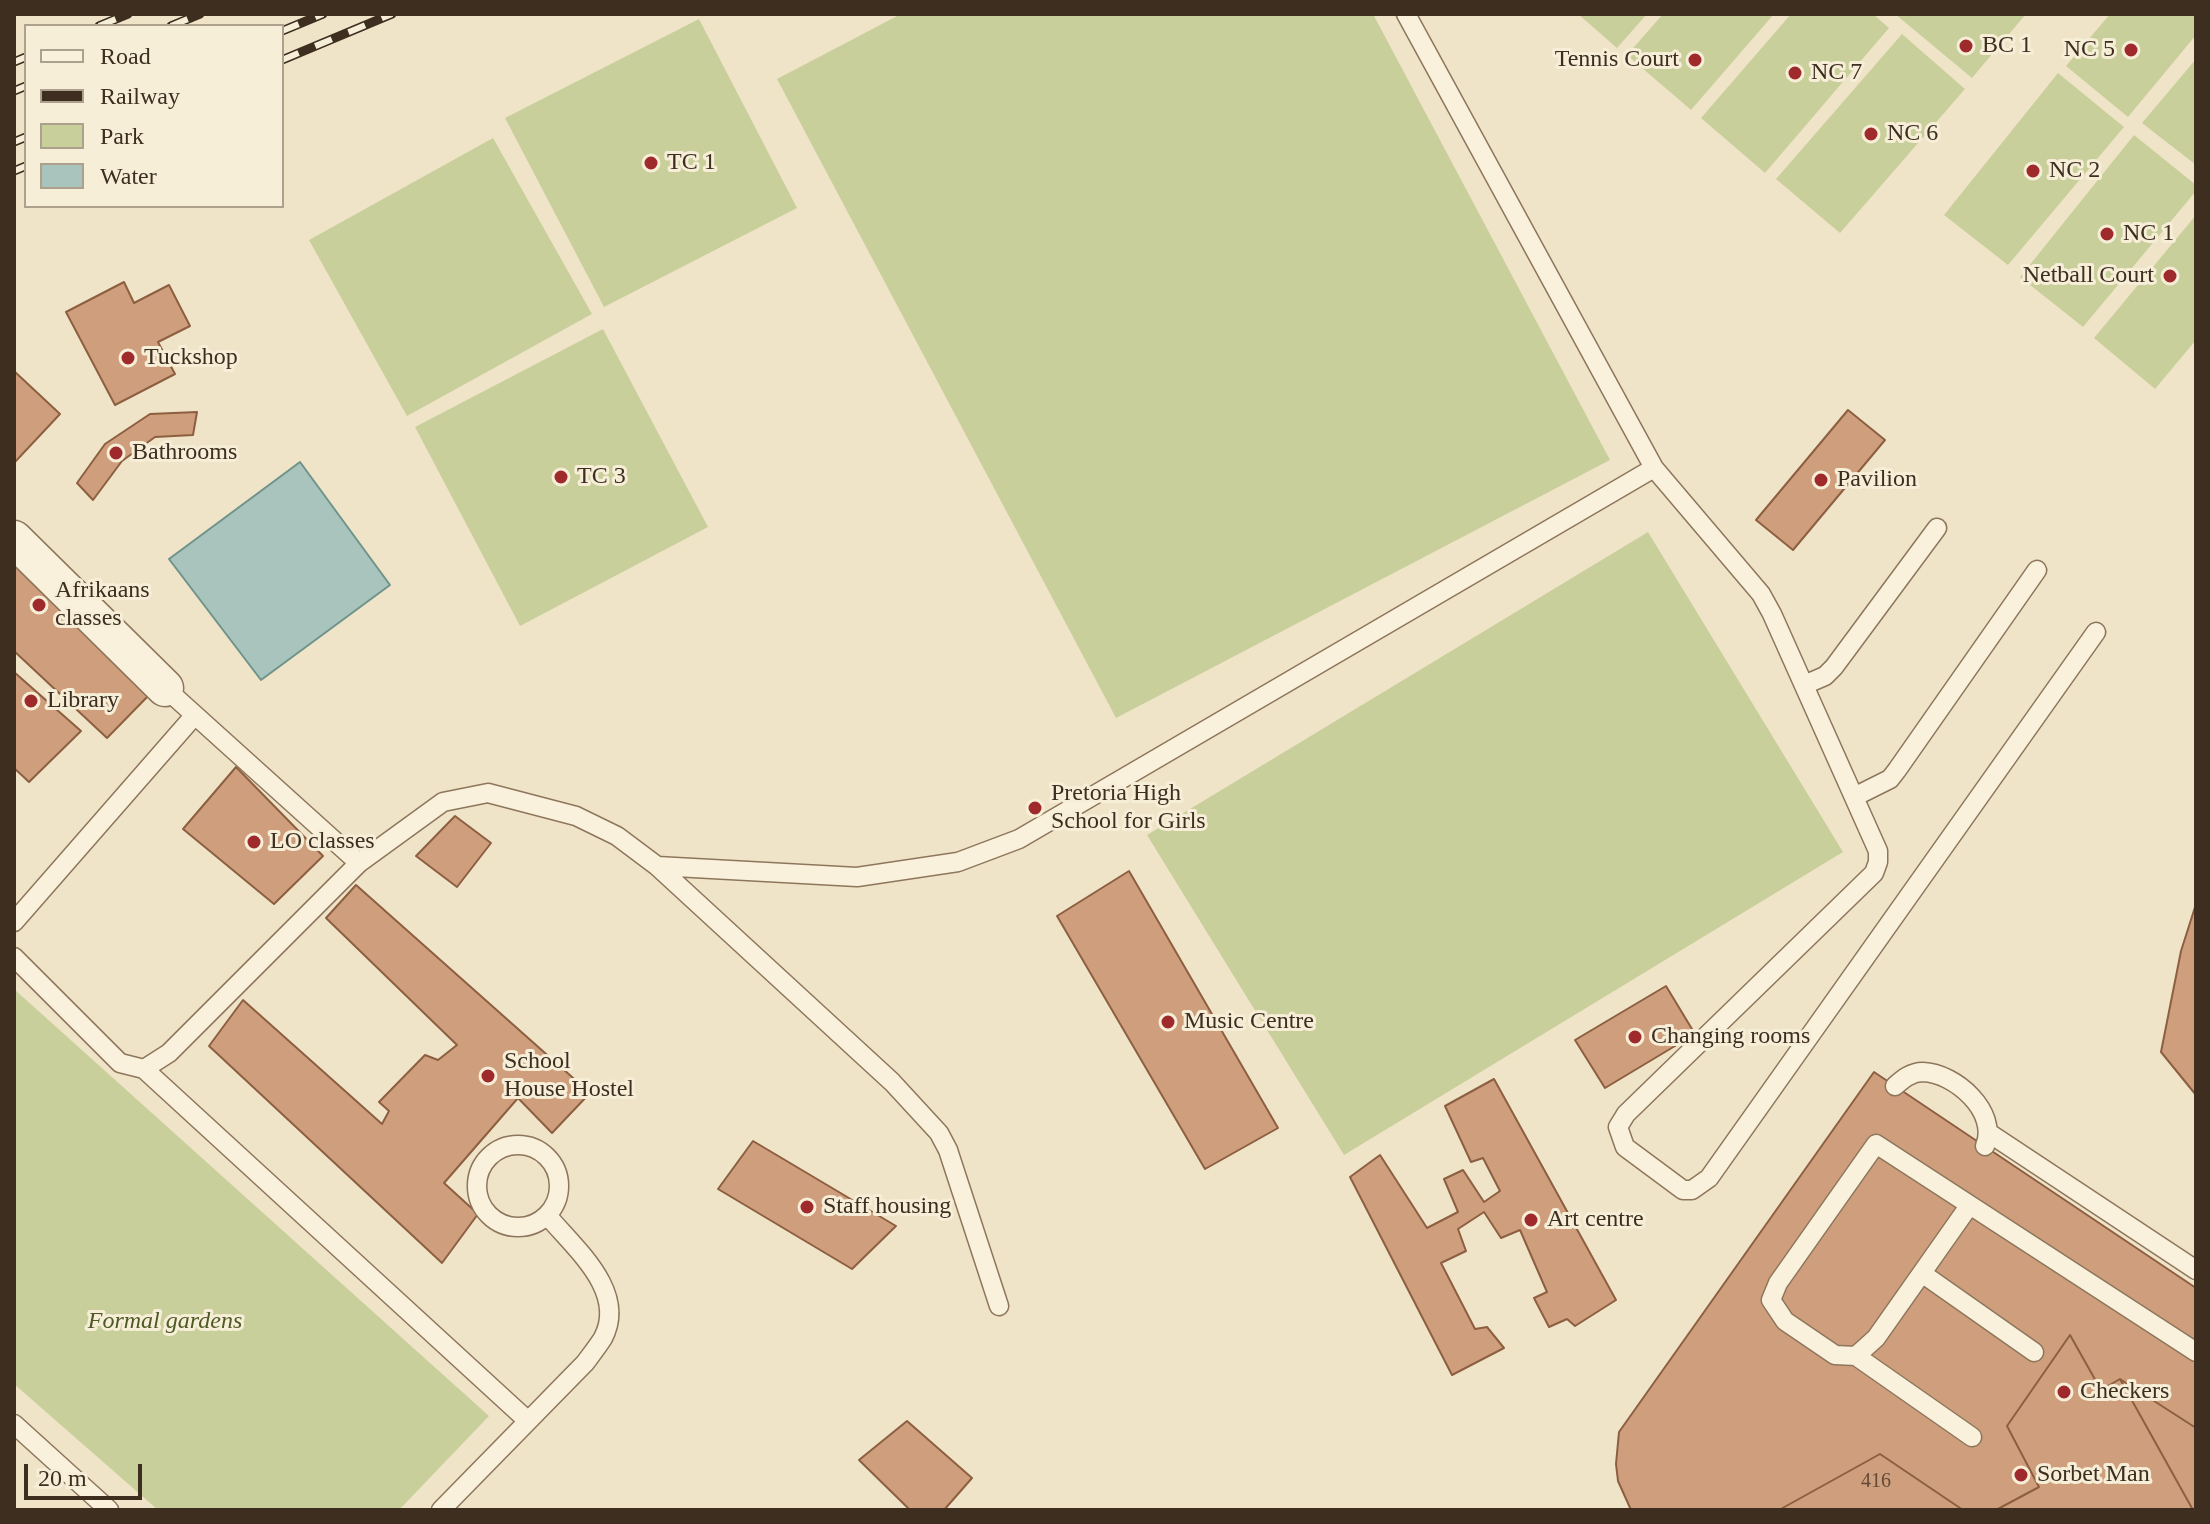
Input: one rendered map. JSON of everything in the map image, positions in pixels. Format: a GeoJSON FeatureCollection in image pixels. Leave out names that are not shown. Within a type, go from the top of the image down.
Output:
{"type":"FeatureCollection","features":[{"type":"Feature","properties":{"kind":"street"},"geometry":{"type":"LineString","coordinates":[[14,539],[165,688]]}},
{"type":"Feature","properties":{"kind":"lane"},"geometry":{"type":"LineString","coordinates":[[1406,14],[1654,468],[1761,594],[1878,851],[1874,873],[1636,1103],[1618,1127],[1625,1147],[1683,1190],[1692,1190],[1709,1178],[2096,632]]}},
{"type":"Feature","properties":{"kind":"lane"},"geometry":{"type":"LineString","coordinates":[[657,866],[857,877],[958,862],[1019,839],[1654,468]]}},
{"type":"Feature","properties":{"kind":"lane"},"geometry":{"type":"LineString","coordinates":[[1804,685],[1825,676],[1834,667],[1937,528]]}},
{"type":"Feature","properties":{"kind":"lane"},"geometry":{"type":"LineString","coordinates":[[1854,797],[1890,779],[2037,570]]}},
{"type":"Feature","properties":{"kind":"lane"},"geometry":{"type":"LineString","coordinates":[[165,688],[359,863]]}},
{"type":"Feature","properties":{"kind":"lane"},"geometry":{"type":"LineString","coordinates":[[14,922],[194,716]]}},
{"type":"Feature","properties":{"kind":"lane"},"geometry":{"type":"LineString","coordinates":[[144,1069],[169,1053],[359,863],[443,802],[488,793],[576,816],[596,824],[657,866],[892,1082],[939,1133],[948,1150],[999,1306]]}},
{"type":"Feature","properties":{"kind":"lane"},"geometry":{"type":"LineString","coordinates":[[14,957],[120,1063],[144,1069],[528,1421]]}},
{"type":"Feature","properties":{"kind":"lane"},"geometry":{"type":"LineString","coordinates":[[1895,1086],[1905,1077],[1921,1072],[1950,1081],[1967,1092],[1985,1116],[1987,1140],[2196,1270]]}},
{"type":"Feature","properties":{"kind":"lane"},"geometry":{"type":"LineString","coordinates":[[1972,1437],[1856,1356],[1835,1355],[1785,1321],[1771,1300],[1778,1283],[1876,1144],[2196,1352]]}},
{"type":"Feature","properties":{"kind":"lane"},"geometry":{"type":"LineString","coordinates":[[520,1145],[534,1148],[545,1155],[554,1165],[559,1192],[547,1215],[536,1224],[510,1227],[486,1213],[477,1187],[484,1162],[494,1153],[520,1145]]}},
{"type":"Feature","properties":{"kind":"lane"},"geometry":{"type":"LineString","coordinates":[[1856,1356],[1876,1338],[1969,1206]]}},
{"type":"Feature","properties":{"kind":"lane"},"geometry":{"type":"LineString","coordinates":[[441,1510],[585,1363],[604,1337],[609,1317],[601,1281],[547,1215]]}},
{"type":"Feature","properties":{"kind":"lane"},"geometry":{"type":"LineString","coordinates":[[1923,1274],[2034,1352]]}},
{"type":"Feature","properties":{"kind":"lane"},"geometry":{"type":"LineString","coordinates":[[14,1424],[109,1510]]}},
{"type":"Feature","properties":{"kind":"green space"},"geometry":{"type":"Polygon","coordinates":[[[901,14],[1373,14],[1610,460],[1116,718],[777,79],[901,14]]]}},
{"type":"Feature","properties":{"kind":"green space"},"geometry":{"type":"Polygon","coordinates":[[[1578,14],[1647,14],[1617,48],[1578,14]]]}},
{"type":"Feature","properties":{"kind":"green space"},"geometry":{"type":"Polygon","coordinates":[[[1663,14],[1774,14],[1691,110],[1627,55],[1663,14]]]}},
{"type":"Feature","properties":{"kind":"green space","name":"NC 7"},"geometry":{"type":"Polygon","coordinates":[[[1791,14],[1873,14],[1889,28],[1765,173],[1701,118],[1791,14]]]}},
{"type":"Feature","properties":{"kind":"green space","name":"BC 1"},"geometry":{"type":"Polygon","coordinates":[[[1895,14],[2026,14],[1972,78],[1895,14]]]}},
{"type":"Feature","properties":{"kind":"green space","name":"NC 5"},"geometry":{"type":"Polygon","coordinates":[[[2110,14],[2196,14],[2196,35],[2128,117],[2066,66],[2110,14]]]}},
{"type":"Feature","properties":{"kind":"green space","name":"TC 1"},"geometry":{"type":"Polygon","coordinates":[[[699,19],[797,208],[604,307],[505,118],[699,19]]]}},
{"type":"Feature","properties":{"kind":"green space","name":"NC 6"},"geometry":{"type":"Polygon","coordinates":[[[1902,34],[1965,89],[1840,233],[1776,179],[1902,34]]]}},
{"type":"Feature","properties":{"kind":"green space"},"geometry":{"type":"Polygon","coordinates":[[[2196,59],[2196,165],[2142,123],[2196,59]]]}},
{"type":"Feature","properties":{"kind":"green space","name":"NC 2"},"geometry":{"type":"Polygon","coordinates":[[[2058,73],[2124,127],[2008,265],[1944,215],[2058,73]]]}},
{"type":"Feature","properties":{"kind":"green space","name":"NC 1"},"geometry":{"type":"Polygon","coordinates":[[[2134,135],[2196,185],[2196,191],[2083,327],[2020,277],[2134,135]]]}},
{"type":"Feature","properties":{"kind":"green space"},"geometry":{"type":"Polygon","coordinates":[[[493,138],[592,314],[407,416],[309,240],[493,138]]]}},
{"type":"Feature","properties":{"kind":"green space","name":"Netball Court"},"geometry":{"type":"Polygon","coordinates":[[[2196,215],[2196,340],[2155,389],[2094,338],[2196,215]]]}},
{"type":"Feature","properties":{"kind":"green space","name":"TC 3"},"geometry":{"type":"Polygon","coordinates":[[[603,329],[708,527],[520,626],[415,427],[603,329]]]}},
{"type":"Feature","properties":{"kind":"green space"},"geometry":{"type":"Polygon","coordinates":[[[1648,532],[1843,852],[1344,1155],[1147,835],[1648,532]]]}},
{"type":"Feature","properties":{"kind":"green space","name":"Formal gardens"},"geometry":{"type":"Polygon","coordinates":[[[14,989],[489,1416],[399,1510],[158,1510],[14,1384],[14,989]]]}},
{"type":"Feature","properties":{"kind":"water"},"geometry":{"type":"Polygon","coordinates":[[[300,462],[390,585],[261,680],[169,559],[300,462]]]}},
{"type":"Feature","properties":{"kind":"building","name":"Tuckshop"},"geometry":{"type":"Polygon","coordinates":[[[124,282],[134,303],[169,285],[190,326],[158,342],[175,374],[115,405],[66,312],[124,282]]]}},
{"type":"Feature","properties":{"kind":"building"},"geometry":{"type":"Polygon","coordinates":[[[14,371],[60,414],[14,463],[14,371]]]}},
{"type":"Feature","properties":{"kind":"building","name":"Pavilion"},"geometry":{"type":"Polygon","coordinates":[[[1848,410],[1885,440],[1793,550],[1756,520],[1848,410]]]}},
{"type":"Feature","properties":{"kind":"building","name":"Bathrooms"},"geometry":{"type":"Polygon","coordinates":[[[197,412],[193,435],[155,437],[122,461],[93,500],[77,483],[105,444],[150,414],[197,412]]]}},
{"type":"Feature","properties":{"kind":"building","name":"Afrikaans classes"},"geometry":{"type":"Polygon","coordinates":[[[14,559],[154,690],[107,738],[14,651],[14,559]]]}},
{"type":"Feature","properties":{"kind":"building","name":"Library"},"geometry":{"type":"Polygon","coordinates":[[[14,672],[81,731],[29,782],[14,768],[14,672]]]}},
{"type":"Feature","properties":{"kind":"building","name":"LO classes"},"geometry":{"type":"Polygon","coordinates":[[[236,767],[323,856],[274,904],[183,829],[236,767]]]}},
{"type":"Feature","properties":{"kind":"building"},"geometry":{"type":"Polygon","coordinates":[[[455,816],[491,843],[457,887],[416,856],[455,816]]]}},
{"type":"Feature","properties":{"kind":"building","name":"Music Centre"},"geometry":{"type":"Polygon","coordinates":[[[1129,871],[1278,1128],[1205,1169],[1057,916],[1129,871]]]}},
{"type":"Feature","properties":{"kind":"building","name":"School House Hostel"},"geometry":{"type":"Polygon","coordinates":[[[356,885],[590,1093],[552,1133],[518,1098],[444,1183],[478,1214],[442,1263],[209,1046],[243,1000],[382,1124],[389,1111],[379,1102],[425,1055],[438,1060],[457,1045],[326,918],[356,885]]]}},
{"type":"Feature","properties":{"kind":"building"},"geometry":{"type":"Polygon","coordinates":[[[2196,904],[2196,1095],[2161,1052],[2181,951],[2196,904]]]}},
{"type":"Feature","properties":{"kind":"building","name":"Changing rooms"},"geometry":{"type":"Polygon","coordinates":[[[1666,986],[1695,1034],[1605,1088],[1575,1040],[1666,986]]]}},
{"type":"Feature","properties":{"kind":"building"},"geometry":{"type":"Polygon","coordinates":[[[1874,1072],[2196,1288],[2196,1428],[2120,1379],[2101,1390],[2070,1335],[2007,1426],[2039,1487],[1996,1510],[1963,1510],[1880,1454],[1779,1510],[1631,1510],[1618,1481],[1619,1432],[1874,1072]]]}},
{"type":"Feature","properties":{"kind":"building","name":"Art centre"},"geometry":{"type":"Polygon","coordinates":[[[1494,1079],[1616,1300],[1575,1326],[1567,1319],[1549,1327],[1534,1298],[1547,1292],[1520,1230],[1501,1238],[1484,1212],[1458,1229],[1466,1251],[1441,1263],[1475,1329],[1487,1327],[1504,1348],[1452,1375],[1350,1177],[1380,1155],[1427,1228],[1458,1212],[1444,1179],[1463,1170],[1484,1202],[1500,1191],[1483,1158],[1471,1162],[1445,1106],[1494,1079]]]}},
{"type":"Feature","properties":{"kind":"building","name":"Staff housing"},"geometry":{"type":"Polygon","coordinates":[[[753,1141],[896,1226],[852,1269],[718,1189],[753,1141]]]}},
{"type":"Feature","properties":{"kind":"building"},"geometry":{"type":"Polygon","coordinates":[[[2070,1335],[2101,1390],[2120,1379],[2193,1510],[1996,1510],[2039,1487],[2007,1426],[2070,1335]]]}},
{"type":"Feature","properties":{"kind":"building"},"geometry":{"type":"Polygon","coordinates":[[[2120,1379],[2196,1428],[2196,1510],[2193,1510],[2120,1379]]]}},
{"type":"Feature","properties":{"kind":"building"},"geometry":{"type":"Polygon","coordinates":[[[907,1421],[972,1478],[944,1510],[910,1510],[859,1460],[907,1421]]]}},
{"type":"Feature","properties":{"kind":"building"},"geometry":{"type":"Polygon","coordinates":[[[1880,1454],[1963,1510],[1779,1510],[1880,1454]]]}},
{"type":"Feature","properties":{"kind":"railway"},"geometry":{"type":"LineString","coordinates":[[104,24],[128,14]]}},
{"type":"Feature","properties":{"kind":"railway"},"geometry":{"type":"LineString","coordinates":[[176,24],[200,14]]}},
{"type":"Feature","properties":{"kind":"railway"},"geometry":{"type":"LineString","coordinates":[[284,30],[323,14]]}},
{"type":"Feature","properties":{"kind":"railway"},"geometry":{"type":"LineString","coordinates":[[284,59],[392,14]]}},
{"type":"Feature","properties":{"kind":"railway"},"geometry":{"type":"LineString","coordinates":[[14,62],[24,58]]}},
{"type":"Feature","properties":{"kind":"railway"},"geometry":{"type":"LineString","coordinates":[[14,91],[24,87]]}},
{"type":"Feature","properties":{"kind":"railway"},"geometry":{"type":"LineString","coordinates":[[14,142],[24,138]]}},
{"type":"Feature","properties":{"kind":"railway"},"geometry":{"type":"LineString","coordinates":[[14,171],[24,167]]}},
{"type":"Feature","properties":{"kind":"place","name":"BC 1"},"geometry":{"type":"Point","coordinates":[1966,46]}},
{"type":"Feature","properties":{"kind":"place","name":"NC 5"},"geometry":{"type":"Point","coordinates":[2131,50]}},
{"type":"Feature","properties":{"kind":"place","name":"Tennis Court"},"geometry":{"type":"Point","coordinates":[1695,60]}},
{"type":"Feature","properties":{"kind":"place","name":"NC 7"},"geometry":{"type":"Point","coordinates":[1795,73]}},
{"type":"Feature","properties":{"kind":"place","name":"NC 6"},"geometry":{"type":"Point","coordinates":[1871,134]}},
{"type":"Feature","properties":{"kind":"place","name":"TC 1"},"geometry":{"type":"Point","coordinates":[651,163]}},
{"type":"Feature","properties":{"kind":"place","name":"NC 2"},"geometry":{"type":"Point","coordinates":[2033,171]}},
{"type":"Feature","properties":{"kind":"place","name":"NC 1"},"geometry":{"type":"Point","coordinates":[2107,234]}},
{"type":"Feature","properties":{"kind":"place","name":"Netball Court"},"geometry":{"type":"Point","coordinates":[2170,276]}},
{"type":"Feature","properties":{"kind":"place","name":"Tuckshop"},"geometry":{"type":"Point","coordinates":[128,358]}},
{"type":"Feature","properties":{"kind":"place","name":"Bathrooms"},"geometry":{"type":"Point","coordinates":[116,453]}},
{"type":"Feature","properties":{"kind":"place","name":"TC 3"},"geometry":{"type":"Point","coordinates":[561,477]}},
{"type":"Feature","properties":{"kind":"place","name":"Pavilion"},"geometry":{"type":"Point","coordinates":[1821,480]}},
{"type":"Feature","properties":{"kind":"place","name":"Afrikaans classes"},"geometry":{"type":"Point","coordinates":[39,605]}},
{"type":"Feature","properties":{"kind":"place","name":"Library"},"geometry":{"type":"Point","coordinates":[31,701]}},
{"type":"Feature","properties":{"kind":"place","name":"Pretoria High School for Girls"},"geometry":{"type":"Point","coordinates":[1035,808]}},
{"type":"Feature","properties":{"kind":"place","name":"LO classes"},"geometry":{"type":"Point","coordinates":[254,842]}},
{"type":"Feature","properties":{"kind":"place","name":"Music Centre"},"geometry":{"type":"Point","coordinates":[1168,1022]}},
{"type":"Feature","properties":{"kind":"place","name":"Changing rooms"},"geometry":{"type":"Point","coordinates":[1635,1037]}},
{"type":"Feature","properties":{"kind":"place","name":"School House Hostel"},"geometry":{"type":"Point","coordinates":[488,1076]}},
{"type":"Feature","properties":{"kind":"place","name":"Staff housing"},"geometry":{"type":"Point","coordinates":[807,1207]}},
{"type":"Feature","properties":{"kind":"place","name":"Art centre"},"geometry":{"type":"Point","coordinates":[1531,1220]}},
{"type":"Feature","properties":{"kind":"place","name":"Checkers"},"geometry":{"type":"Point","coordinates":[2064,1392]}},
{"type":"Feature","properties":{"kind":"place","name":"Sorbet Man"},"geometry":{"type":"Point","coordinates":[2021,1475]}}]}
